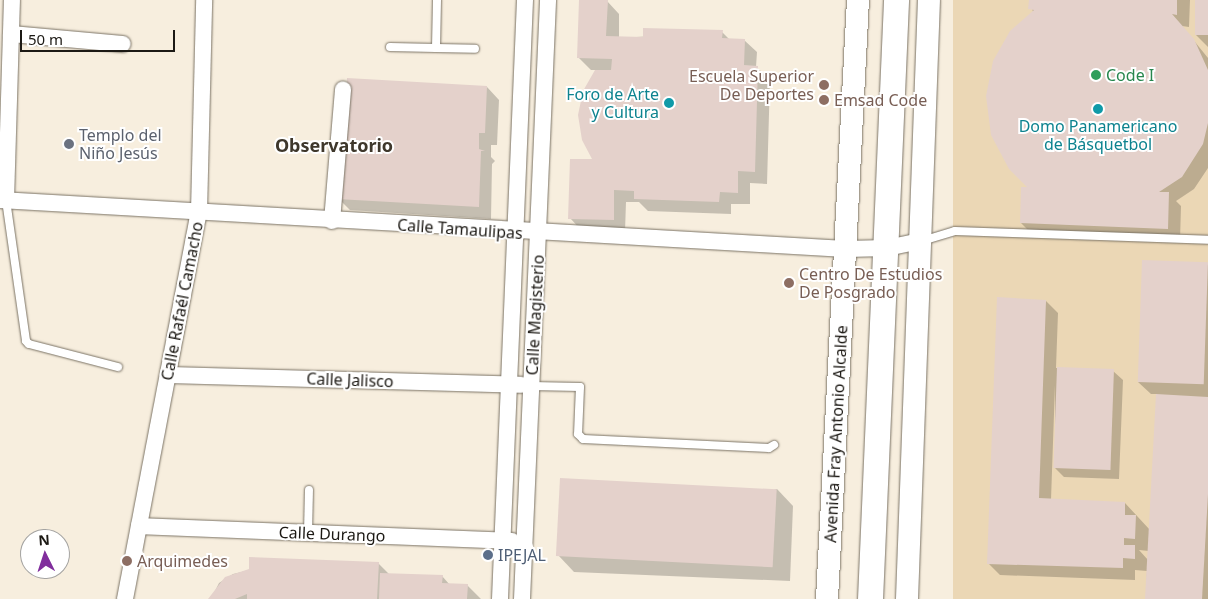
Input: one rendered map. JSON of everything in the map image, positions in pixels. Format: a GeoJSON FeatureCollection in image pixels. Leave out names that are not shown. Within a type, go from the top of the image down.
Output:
{"type":"FeatureCollection","features":[{"type":"Feature","properties":{"kind":"main road"},"geometry":{"type":"LineString","coordinates":[[870,599],[887,248],[896,0]]}},
{"type":"Feature","properties":{"kind":"street"},"geometry":{"type":"LineString","coordinates":[[3,200],[12,0]]}},
{"type":"Feature","properties":{"kind":"street","name":"Calle Rafaél Camacho"},"geometry":{"type":"LineString","coordinates":[[125,599],[199,212],[204,0]]}},
{"type":"Feature","properties":{"kind":"street","name":"Calle Magisterio"},"geometry":{"type":"LineString","coordinates":[[500,599],[517,232],[525,0]]}},
{"type":"Feature","properties":{"kind":"street","name":"Calle Magisterio"},"geometry":{"type":"LineString","coordinates":[[522,599],[548,0]]}},
{"type":"Feature","properties":{"kind":"street","name":"Avenida Fray Antonio Alcalde"},"geometry":{"type":"LineString","coordinates":[[827,599],[858,0]]}},
{"type":"Feature","properties":{"kind":"street"},"geometry":{"type":"LineString","coordinates":[[907,599],[930,0]]}},
{"type":"Feature","properties":{"kind":"street"},"geometry":{"type":"LineString","coordinates":[[11,34],[123,44]]}},
{"type":"Feature","properties":{"kind":"street"},"geometry":{"type":"LineString","coordinates":[[332,221],[343,89]]}},
{"type":"Feature","properties":{"kind":"street","name":"Calle Tamaulipas"},"geometry":{"type":"LineString","coordinates":[[3,200],[539,234],[846,249],[887,248],[921,241]]}},
{"type":"Feature","properties":{"kind":"street","name":"Calle Jalisco"},"geometry":{"type":"LineString","coordinates":[[168,375],[531,386]]}},
{"type":"Feature","properties":{"kind":"street","name":"Calle Durango"},"geometry":{"type":"LineString","coordinates":[[139,526],[524,542]]}},
{"type":"Feature","properties":{"kind":"lane"},"geometry":{"type":"LineString","coordinates":[[436,48],[437,0]]}},
{"type":"Feature","properties":{"kind":"lane"},"geometry":{"type":"LineString","coordinates":[[390,47],[475,49]]}},
{"type":"Feature","properties":{"kind":"lane"},"geometry":{"type":"LineString","coordinates":[[3,200],[26,341],[29,344],[118,367]]}},
{"type":"Feature","properties":{"kind":"lane"},"geometry":{"type":"LineString","coordinates":[[921,241],[955,231],[1208,240]]}},
{"type":"Feature","properties":{"kind":"lane"},"geometry":{"type":"LineString","coordinates":[[531,386],[580,387],[578,434],[583,440],[770,448],[774,445]]}},
{"type":"Feature","properties":{"kind":"lane"},"geometry":{"type":"LineString","coordinates":[[308,533],[309,490]]}},
{"type":"Feature","properties":{"kind":"shaded area"},"geometry":{"type":"Polygon","coordinates":[[[953,0],[1208,0],[1208,599],[953,599],[953,0]]]}},
{"type":"Feature","properties":{"kind":"building","name":"Foro de Arte y Cultura"},"geometry":{"type":"Polygon","coordinates":[[[579,0],[608,0],[606,36],[643,37],[643,28],[723,30],[722,38],[745,39],[744,65],[758,66],[755,172],[738,171],[738,193],[720,192],[719,202],[634,199],[634,191],[614,190],[614,220],[568,219],[570,159],[592,159],[582,140],[578,115],[583,91],[595,70],[611,70],[612,59],[577,58],[579,0]]]}},
{"type":"Feature","properties":{"kind":"building","name":"Domo Panamericano de Básquetbol"},"geometry":{"type":"Polygon","coordinates":[[[1029,0],[1177,0],[1177,15],[1172,14],[1194,39],[1208,70],[1208,123],[1203,144],[1182,177],[1159,192],[1169,192],[1168,229],[1020,223],[1021,187],[1027,187],[1009,169],[991,135],[986,96],[993,61],[1010,31],[1034,10],[1028,9],[1029,0]]]}},
{"type":"Feature","properties":{"kind":"building"},"geometry":{"type":"Polygon","coordinates":[[[1195,0],[1208,0],[1208,35],[1195,35],[1195,0]]]}},
{"type":"Feature","properties":{"kind":"building"},"geometry":{"type":"Polygon","coordinates":[[[347,78],[487,86],[485,133],[479,133],[479,149],[485,151],[481,151],[479,207],[337,199],[347,78]]]}},
{"type":"Feature","properties":{"kind":"building"},"geometry":{"type":"Polygon","coordinates":[[[1142,260],[1208,262],[1204,384],[1138,382],[1142,260]]]}},
{"type":"Feature","properties":{"kind":"building"},"geometry":{"type":"Polygon","coordinates":[[[997,297],[1046,300],[1039,498],[1125,502],[1125,515],[1136,515],[1135,539],[1124,538],[1124,545],[1135,545],[1135,559],[1123,558],[1123,568],[987,564],[997,297]]]}},
{"type":"Feature","properties":{"kind":"building"},"geometry":{"type":"Polygon","coordinates":[[[1057,367],[1114,369],[1110,470],[1053,468],[1057,367]]]}},
{"type":"Feature","properties":{"kind":"building"},"geometry":{"type":"Polygon","coordinates":[[[1156,394],[1208,397],[1208,494],[1202,599],[1145,599],[1156,394]]]}},
{"type":"Feature","properties":{"kind":"building"},"geometry":{"type":"Polygon","coordinates":[[[560,478],[777,489],[773,567],[556,556],[560,478]]]}},
{"type":"Feature","properties":{"kind":"building"},"geometry":{"type":"Polygon","coordinates":[[[249,557],[379,562],[377,599],[247,599],[247,594],[235,599],[208,599],[225,577],[249,569],[249,557]]]}},
{"type":"Feature","properties":{"kind":"building","name":"IPEJAL"},"geometry":{"type":"Polygon","coordinates":[[[380,573],[443,575],[442,583],[468,584],[467,599],[379,599],[380,573]]]}},
{"type":"Feature","properties":{"kind":"place","name":"Code I"},"geometry":{"type":"Point","coordinates":[1096,75]}},
{"type":"Feature","properties":{"kind":"place","name":"Escuela Superior De Deportes"},"geometry":{"type":"Point","coordinates":[824,85]}},
{"type":"Feature","properties":{"kind":"place","name":"Emsad Code"},"geometry":{"type":"Point","coordinates":[824,100]}},
{"type":"Feature","properties":{"kind":"place","name":"Foro de Arte y Cultura"},"geometry":{"type":"Point","coordinates":[669,103]}},
{"type":"Feature","properties":{"kind":"place","name":"Domo Panamericano de Básquetbol"},"geometry":{"type":"Point","coordinates":[1098,109]}},
{"type":"Feature","properties":{"kind":"place","name":"Templo del Niño Jesús"},"geometry":{"type":"Point","coordinates":[69,144]}},
{"type":"Feature","properties":{"kind":"place","name":"Centro De Estudios De Posgrado"},"geometry":{"type":"Point","coordinates":[789,283]}},
{"type":"Feature","properties":{"kind":"place","name":"IPEJAL"},"geometry":{"type":"Point","coordinates":[488,555]}},
{"type":"Feature","properties":{"kind":"place","name":"Arquimedes"},"geometry":{"type":"Point","coordinates":[127,561]}},
{"type":"Feature","properties":{"kind":"district","name":"Observatorio"},"geometry":{"type":"Point","coordinates":[334,145]}}]}
